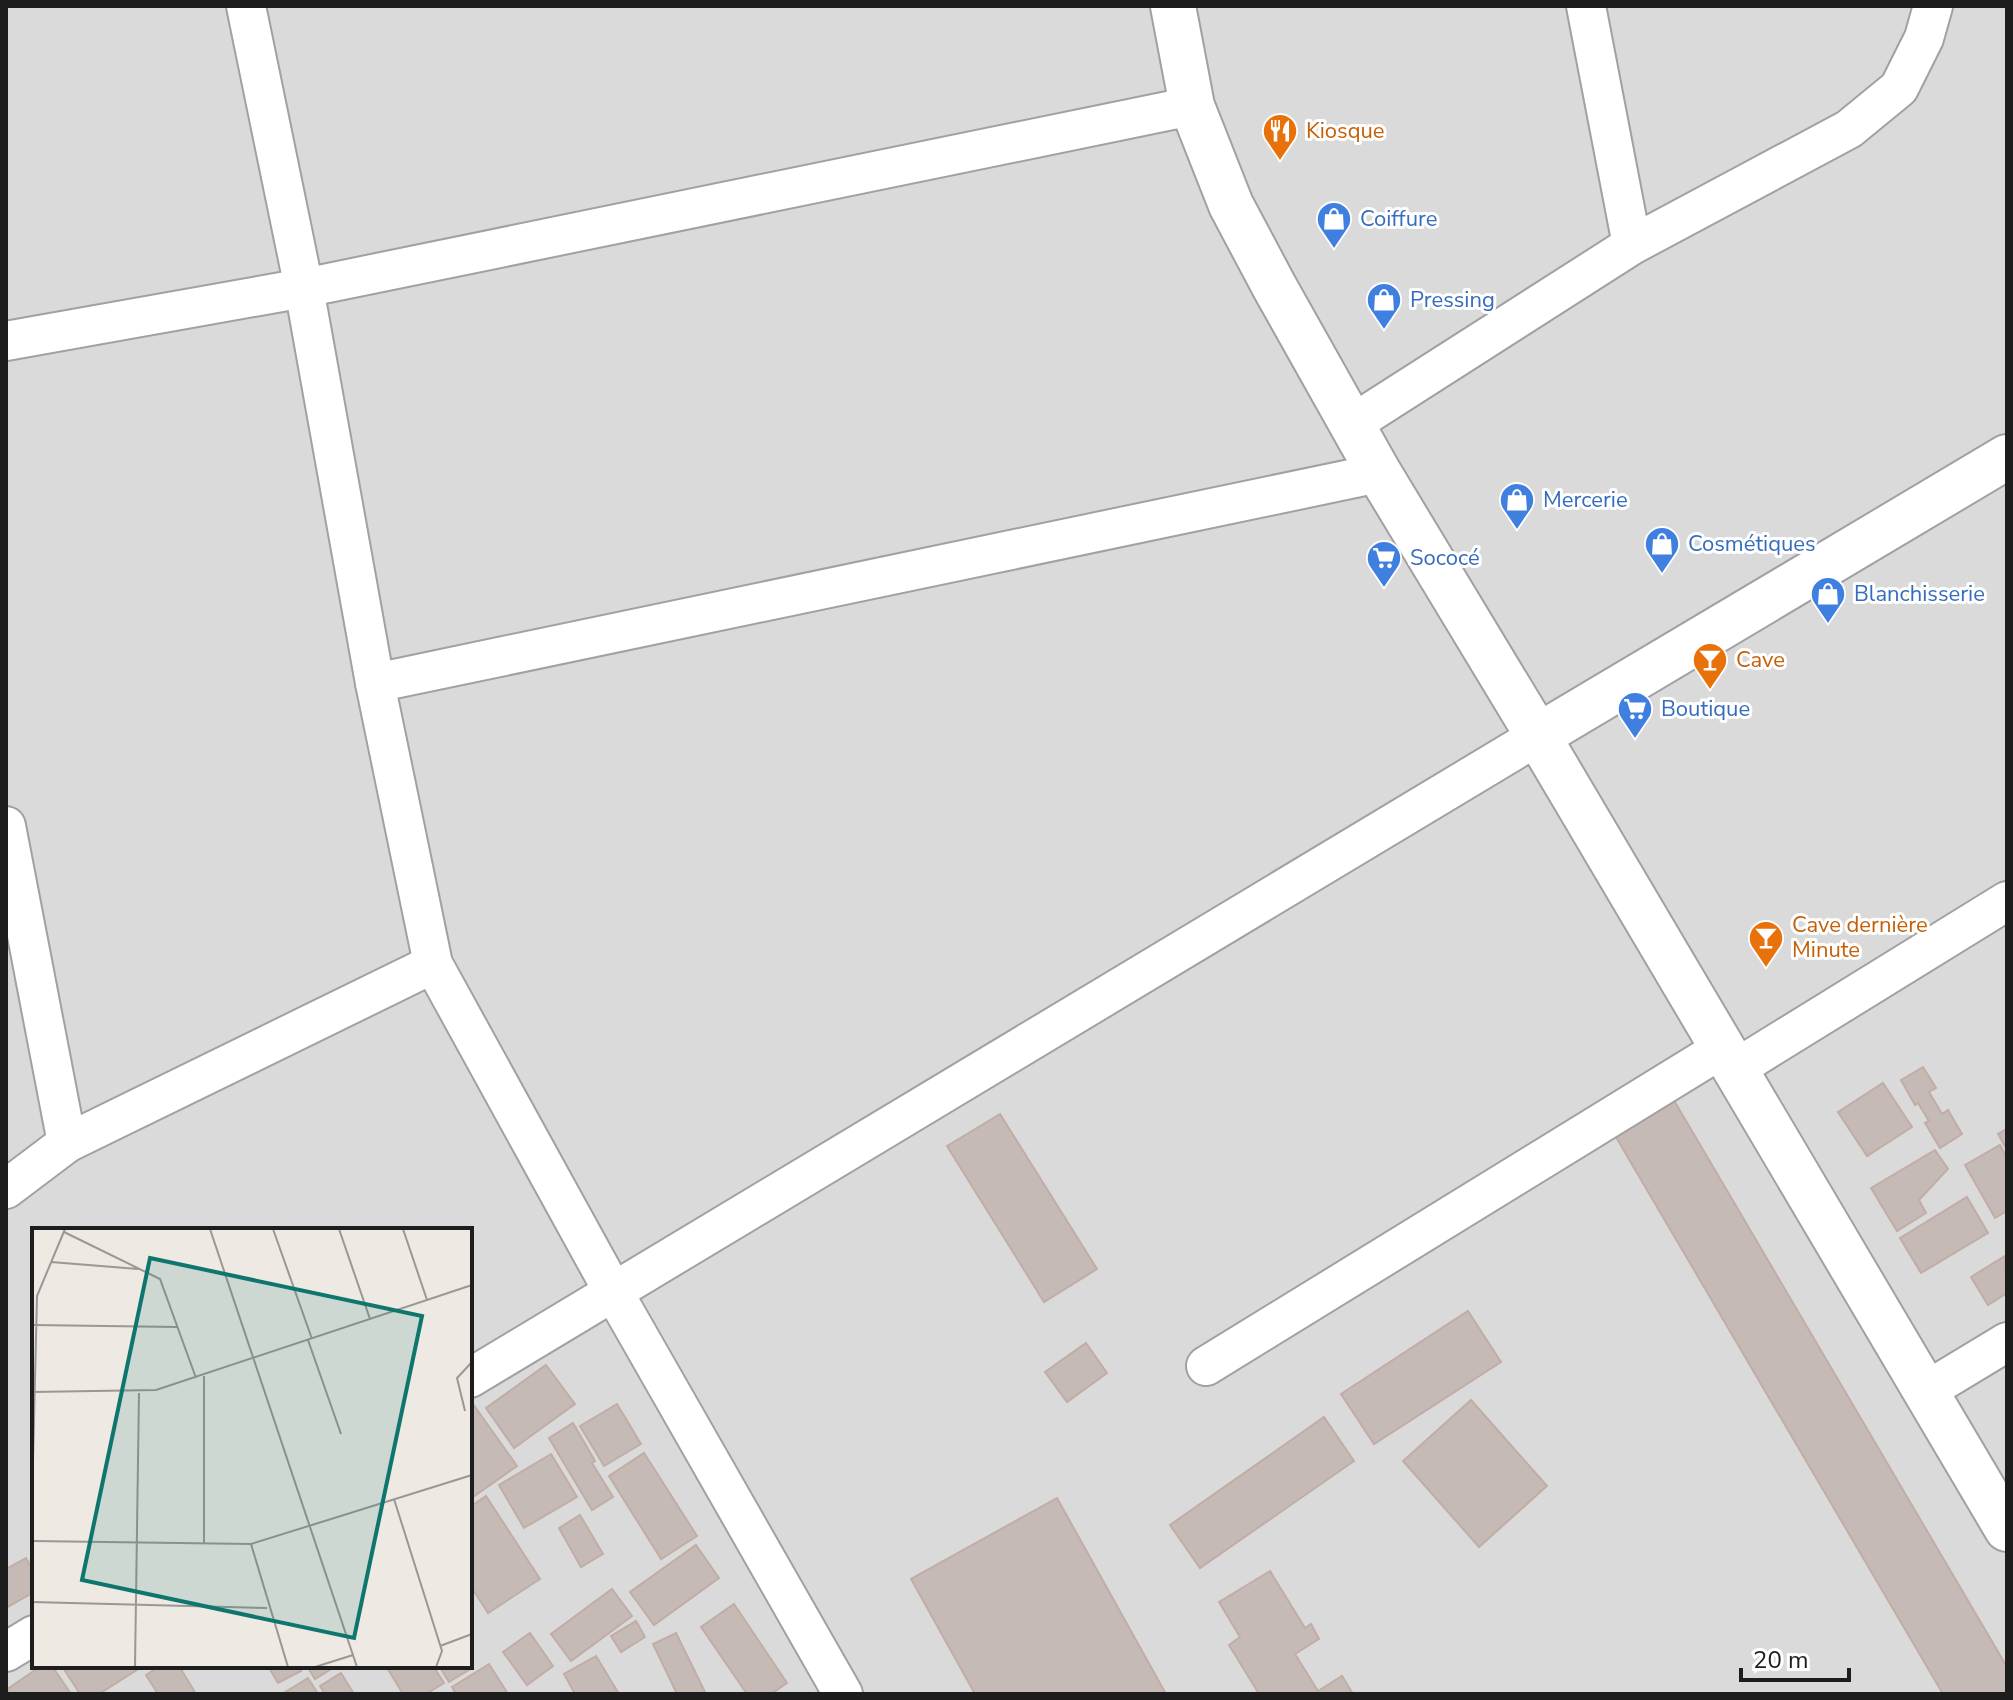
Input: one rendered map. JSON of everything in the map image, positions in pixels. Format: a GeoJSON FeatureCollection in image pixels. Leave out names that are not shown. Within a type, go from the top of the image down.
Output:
{"type":"FeatureCollection","features":[{"type":"Feature","properties":{"kind":"street"},"geometry":{"type":"LineString","coordinates":[[246,6],[304,288],[375,683],[433,964],[614,1293],[843,1694]]}},
{"type":"Feature","properties":{"kind":"street"},"geometry":{"type":"LineString","coordinates":[[1173,6],[1192,106],[1231,205],[1379,473],[2007,1529]]}},
{"type":"Feature","properties":{"kind":"street"},"geometry":{"type":"LineString","coordinates":[[1586,6],[1632,245]]}},
{"type":"Feature","properties":{"kind":"street"},"geometry":{"type":"LineString","coordinates":[[1352,424],[1632,245],[1849,129],[1899,88],[1924,38],[1933,6]]}},
{"type":"Feature","properties":{"kind":"street"},"geometry":{"type":"LineString","coordinates":[[6,341],[304,288],[1192,106]]}},
{"type":"Feature","properties":{"kind":"street"},"geometry":{"type":"LineString","coordinates":[[472,1377],[2007,457]]}},
{"type":"Feature","properties":{"kind":"street"},"geometry":{"type":"LineString","coordinates":[[375,683],[1379,473]]}},
{"type":"Feature","properties":{"kind":"street"},"geometry":{"type":"LineString","coordinates":[[6,826],[67,1143]]}},
{"type":"Feature","properties":{"kind":"street"},"geometry":{"type":"LineString","coordinates":[[1206,1366],[1729,1058],[2007,901]]}},
{"type":"Feature","properties":{"kind":"street"},"geometry":{"type":"LineString","coordinates":[[6,1189],[67,1143],[433,964]]}},
{"type":"Feature","properties":{"kind":"street"},"geometry":{"type":"LineString","coordinates":[[1926,1391],[2007,1342]]}},
{"type":"Feature","properties":{"kind":"street"},"geometry":{"type":"LineString","coordinates":[[6,1652],[32,1636]]}},
{"type":"Feature","properties":{"kind":"shaded area"},"geometry":{"type":"Polygon","coordinates":[[[6,6],[2007,6],[2007,1694],[6,1694],[6,6]]]}},
{"type":"Feature","properties":{"kind":"building"},"geometry":{"type":"Polygon","coordinates":[[[1923,1067],[1936,1088],[1929,1092],[1942,1114],[1948,1110],[1962,1134],[1940,1148],[1925,1123],[1929,1121],[1918,1103],[1915,1105],[1901,1080],[1923,1067]]]}},
{"type":"Feature","properties":{"kind":"building"},"geometry":{"type":"Polygon","coordinates":[[[1883,1083],[1912,1127],[1867,1156],[1838,1112],[1883,1083]]]}},
{"type":"Feature","properties":{"kind":"building"},"geometry":{"type":"Polygon","coordinates":[[[1672,1097],[2007,1667],[2007,1694],[1943,1694],[1613,1132],[1672,1097]]]}},
{"type":"Feature","properties":{"kind":"building"},"geometry":{"type":"Polygon","coordinates":[[[1000,1114],[1097,1269],[1044,1302],[947,1146],[1000,1114]]]}},
{"type":"Feature","properties":{"kind":"building"},"geometry":{"type":"Polygon","coordinates":[[[2007,1129],[2007,1150],[1998,1134],[2007,1129]]]}},
{"type":"Feature","properties":{"kind":"building"},"geometry":{"type":"Polygon","coordinates":[[[2000,1145],[2007,1158],[2007,1211],[1995,1218],[1965,1165],[2000,1145]]]}},
{"type":"Feature","properties":{"kind":"building"},"geometry":{"type":"Polygon","coordinates":[[[1935,1150],[1948,1169],[1919,1200],[1926,1213],[1897,1231],[1871,1188],[1935,1150]]]}},
{"type":"Feature","properties":{"kind":"building"},"geometry":{"type":"Polygon","coordinates":[[[1967,1197],[1988,1233],[1921,1273],[1900,1238],[1967,1197]]]}},
{"type":"Feature","properties":{"kind":"building"},"geometry":{"type":"Polygon","coordinates":[[[2005,1256],[2007,1293],[1988,1305],[1971,1277],[2005,1256]]]}},
{"type":"Feature","properties":{"kind":"building"},"geometry":{"type":"Polygon","coordinates":[[[1468,1311],[1501,1362],[1374,1444],[1341,1394],[1468,1311]]]}},
{"type":"Feature","properties":{"kind":"building"},"geometry":{"type":"Polygon","coordinates":[[[1086,1343],[1107,1373],[1067,1402],[1045,1372],[1086,1343]]]}},
{"type":"Feature","properties":{"kind":"building"},"geometry":{"type":"Polygon","coordinates":[[[546,1365],[575,1404],[514,1448],[486,1408],[546,1365]]]}},
{"type":"Feature","properties":{"kind":"building"},"geometry":{"type":"Polygon","coordinates":[[[1471,1400],[1547,1486],[1479,1547],[1403,1461],[1471,1400]]]}},
{"type":"Feature","properties":{"kind":"building"},"geometry":{"type":"Polygon","coordinates":[[[617,1404],[641,1444],[604,1466],[580,1426],[617,1404]]]}},
{"type":"Feature","properties":{"kind":"building"},"geometry":{"type":"Polygon","coordinates":[[[472,1405],[517,1466],[472,1498],[472,1405]]]}},
{"type":"Feature","properties":{"kind":"building"},"geometry":{"type":"Polygon","coordinates":[[[1324,1417],[1354,1461],[1200,1568],[1170,1525],[1324,1417]]]}},
{"type":"Feature","properties":{"kind":"building"},"geometry":{"type":"Polygon","coordinates":[[[573,1423],[613,1497],[592,1510],[549,1438],[573,1423]]]}},
{"type":"Feature","properties":{"kind":"building"},"geometry":{"type":"Polygon","coordinates":[[[644,1453],[697,1536],[661,1559],[609,1476],[644,1453]]]}},
{"type":"Feature","properties":{"kind":"building"},"geometry":{"type":"Polygon","coordinates":[[[551,1454],[577,1497],[524,1528],[499,1485],[551,1454]]]}},
{"type":"Feature","properties":{"kind":"building"},"geometry":{"type":"Polygon","coordinates":[[[486,1496],[540,1579],[488,1613],[472,1588],[472,1506],[486,1496]]]}},
{"type":"Feature","properties":{"kind":"building"},"geometry":{"type":"Polygon","coordinates":[[[1057,1498],[1166,1694],[975,1694],[911,1579],[1057,1498]]]}},
{"type":"Feature","properties":{"kind":"building"},"geometry":{"type":"Polygon","coordinates":[[[580,1515],[603,1554],[581,1567],[559,1528],[580,1515]]]}},
{"type":"Feature","properties":{"kind":"building"},"geometry":{"type":"Polygon","coordinates":[[[696,1545],[719,1578],[654,1625],[630,1592],[696,1545]]]}},
{"type":"Feature","properties":{"kind":"building"},"geometry":{"type":"Polygon","coordinates":[[[26,1558],[32,1568],[32,1593],[6,1608],[6,1569],[26,1558]]]}},
{"type":"Feature","properties":{"kind":"building"},"geometry":{"type":"Polygon","coordinates":[[[1270,1571],[1305,1628],[1311,1624],[1319,1639],[1295,1654],[1318,1691],[1342,1676],[1353,1694],[1259,1694],[1229,1645],[1240,1637],[1219,1602],[1270,1571]]]}},
{"type":"Feature","properties":{"kind":"building"},"geometry":{"type":"Polygon","coordinates":[[[612,1589],[632,1616],[571,1661],[551,1634],[612,1589]]]}},
{"type":"Feature","properties":{"kind":"building"},"geometry":{"type":"Polygon","coordinates":[[[734,1604],[787,1683],[771,1694],[747,1694],[701,1627],[734,1604]]]}},
{"type":"Feature","properties":{"kind":"building"},"geometry":{"type":"Polygon","coordinates":[[[636,1621],[645,1637],[621,1652],[611,1636],[636,1621]]]}},
{"type":"Feature","properties":{"kind":"building"},"geometry":{"type":"Polygon","coordinates":[[[530,1633],[553,1666],[527,1685],[503,1652],[530,1633]]]}},
{"type":"Feature","properties":{"kind":"building"},"geometry":{"type":"Polygon","coordinates":[[[676,1633],[706,1694],[677,1694],[653,1644],[676,1633]]]}},
{"type":"Feature","properties":{"kind":"building"},"geometry":{"type":"Polygon","coordinates":[[[596,1656],[619,1694],[575,1694],[564,1674],[596,1656]]]}},
{"type":"Feature","properties":{"kind":"building"},"geometry":{"type":"Polygon","coordinates":[[[489,1664],[508,1694],[456,1694],[452,1687],[489,1664]]]}},
{"type":"Feature","properties":{"kind":"building"},"geometry":{"type":"Polygon","coordinates":[[[38,1668],[53,1668],[71,1694],[6,1694],[6,1690],[38,1668]]]}},
{"type":"Feature","properties":{"kind":"building"},"geometry":{"type":"Polygon","coordinates":[[[63,1668],[140,1668],[99,1694],[80,1694],[63,1668]]]}},
{"type":"Feature","properties":{"kind":"building"},"geometry":{"type":"Polygon","coordinates":[[[157,1668],[180,1668],[196,1694],[158,1694],[146,1675],[157,1668]]]}},
{"type":"Feature","properties":{"kind":"building"},"geometry":{"type":"Polygon","coordinates":[[[269,1668],[300,1668],[301,1671],[278,1683],[269,1668]]]}},
{"type":"Feature","properties":{"kind":"building"},"geometry":{"type":"Polygon","coordinates":[[[308,1668],[333,1668],[315,1679],[308,1668]]]}},
{"type":"Feature","properties":{"kind":"building"},"geometry":{"type":"Polygon","coordinates":[[[387,1668],[434,1668],[444,1683],[426,1694],[403,1694],[387,1668]]]}},
{"type":"Feature","properties":{"kind":"building"},"geometry":{"type":"Polygon","coordinates":[[[440,1668],[472,1668],[449,1682],[440,1668]]]}},
{"type":"Feature","properties":{"kind":"building"},"geometry":{"type":"Polygon","coordinates":[[[341,1673],[354,1694],[325,1694],[320,1686],[341,1673]]]}},
{"type":"Feature","properties":{"kind":"building"},"geometry":{"type":"Polygon","coordinates":[[[308,1678],[318,1694],[282,1694],[308,1678]]]}},
{"type":"Feature","properties":{"kind":"place","name":"Kiosque"},"geometry":{"type":"Point","coordinates":[1280,162]}},
{"type":"Feature","properties":{"kind":"place","name":"Coiffure"},"geometry":{"type":"Point","coordinates":[1334,250]}},
{"type":"Feature","properties":{"kind":"place","name":"Pressing"},"geometry":{"type":"Point","coordinates":[1384,331]}},
{"type":"Feature","properties":{"kind":"place","name":"Mercerie"},"geometry":{"type":"Point","coordinates":[1517,531]}},
{"type":"Feature","properties":{"kind":"place","name":"Cosmétiques"},"geometry":{"type":"Point","coordinates":[1662,575]}},
{"type":"Feature","properties":{"kind":"place","name":"Sococé"},"geometry":{"type":"Point","coordinates":[1384,589]}},
{"type":"Feature","properties":{"kind":"place","name":"Blanchisserie"},"geometry":{"type":"Point","coordinates":[1828,625]}},
{"type":"Feature","properties":{"kind":"place","name":"Cave"},"geometry":{"type":"Point","coordinates":[1710,691]}},
{"type":"Feature","properties":{"kind":"place","name":"Boutique"},"geometry":{"type":"Point","coordinates":[1635,740]}},
{"type":"Feature","properties":{"kind":"place","name":"Cave dernière Minute"},"geometry":{"type":"Point","coordinates":[1766,969]}}]}
